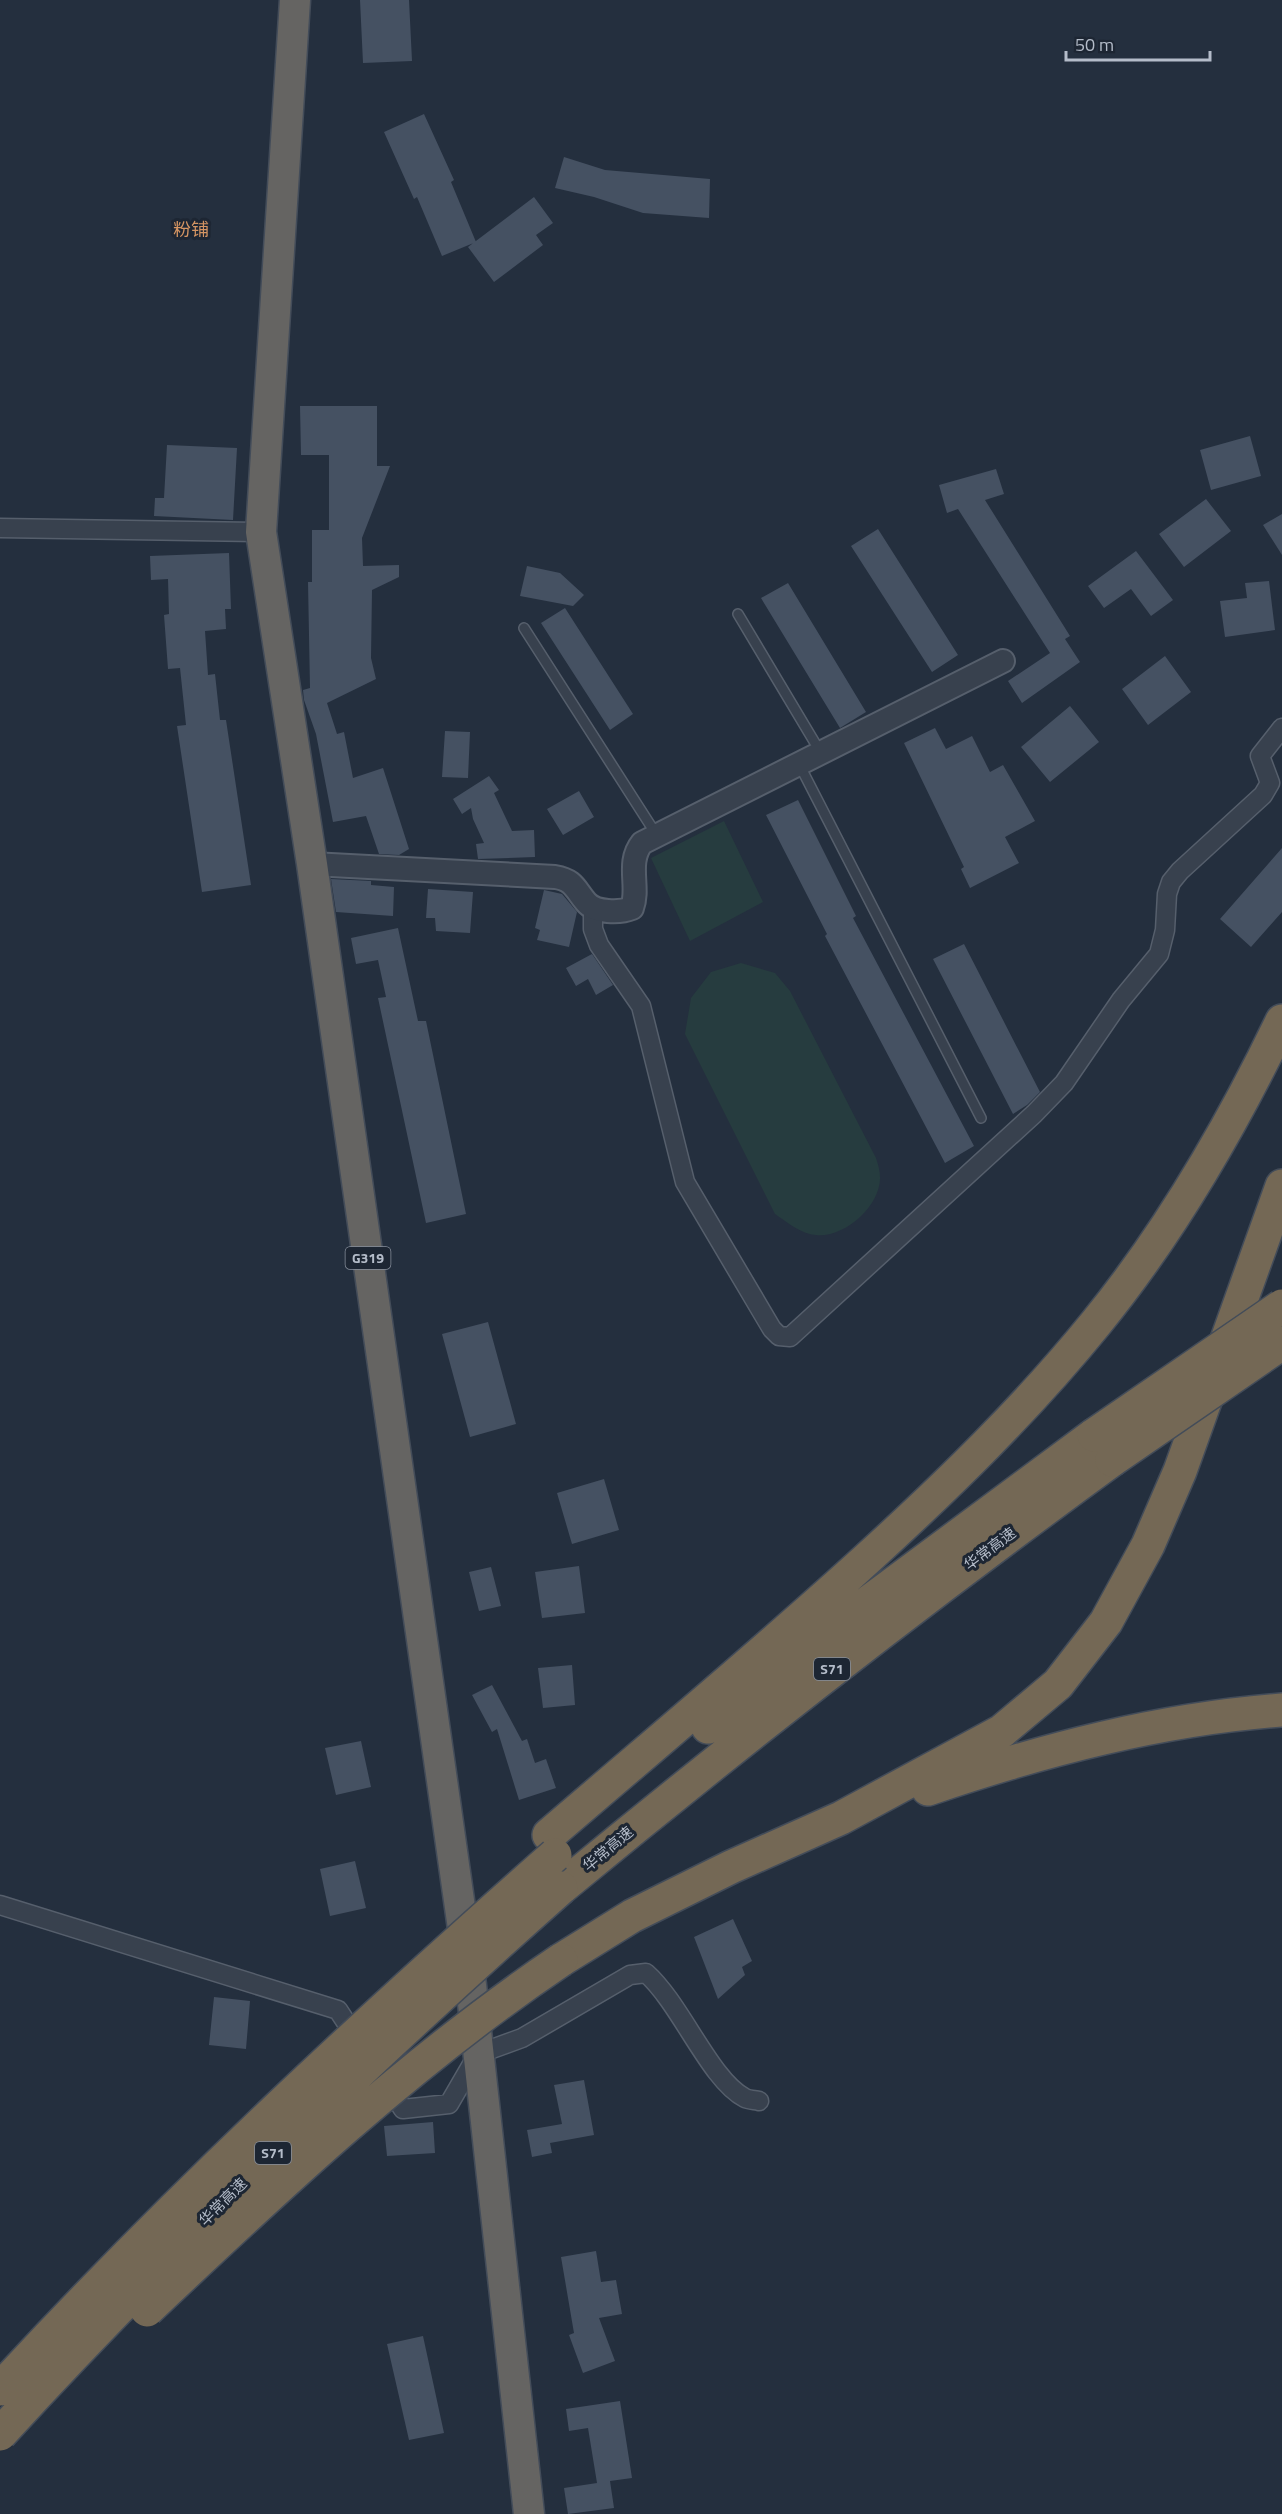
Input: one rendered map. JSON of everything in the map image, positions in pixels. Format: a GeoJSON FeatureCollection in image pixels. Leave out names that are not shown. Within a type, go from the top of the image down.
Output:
{"type":"FeatureCollection","features":[{"type":"Feature","properties":{"kind":"highway","name":"G319"},"geometry":{"type":"LineString","coordinates":[[295,0],[261,532],[312,864],[471,1985],[529,2514]]}},
{"type":"Feature","properties":{"kind":"highway"},"geometry":{"type":"LineString","coordinates":[[552,1845],[970,1462],[1036,1395],[1098,1321],[1182,1204],[1247,1094],[1282,1021]]}},
{"type":"Feature","properties":{"kind":"highway"},"geometry":{"type":"LineString","coordinates":[[0,2450],[174,2284],[344,2129],[409,2073],[502,1999],[632,1916],[731,1867],[841,1818],[1002,1731],[1058,1684],[1106,1622],[1148,1545],[1180,1471],[1282,1186]]}},
{"type":"Feature","properties":{"kind":"highway","name":"华常高速"},"geometry":{"type":"LineString","coordinates":[[0,2434],[235,2189],[401,2030],[561,1888],[719,1758],[859,1648],[1103,1447],[1282,1306]]}},
{"type":"Feature","properties":{"kind":"highway","name":"华常高速"},"geometry":{"type":"LineString","coordinates":[[0,2390],[224,2158],[552,1845],[699,1734],[834,1627],[1103,1447],[1282,1343]]}},
{"type":"Feature","properties":{"kind":"highway"},"geometry":{"type":"LineString","coordinates":[[841,1818],[1069,1745],[1239,1713],[1282,1710]]}},
{"type":"Feature","properties":{"kind":"street"},"geometry":{"type":"LineString","coordinates":[[0,528],[261,532]]}},
{"type":"Feature","properties":{"kind":"street"},"geometry":{"type":"LineString","coordinates":[[312,864],[555,877],[567,879],[578,887],[586,902],[593,908],[622,912],[632,908],[635,901],[636,852],[642,843],[1003,661]]}},
{"type":"Feature","properties":{"kind":"street"},"geometry":{"type":"LineString","coordinates":[[593,908],[593,929],[599,945],[640,1006],[680,1164],[691,1195],[772,1329],[779,1336],[790,1336],[1034,1114],[1064,1083],[1120,1000],[1159,954],[1171,882],[1180,871],[1263,795],[1270,783],[1260,756],[1282,728]]}},
{"type":"Feature","properties":{"kind":"street"},"geometry":{"type":"LineString","coordinates":[[0,1905],[338,2010],[403,2109],[449,2104],[478,2054],[522,2038],[630,1975],[646,1973],[663,1988],[720,2076],[745,2098],[759,2101]]}},
{"type":"Feature","properties":{"kind":"lane"},"geometry":{"type":"LineString","coordinates":[[738,614],[820,753]]}},
{"type":"Feature","properties":{"kind":"lane"},"geometry":{"type":"LineString","coordinates":[[524,627],[657,836]]}},
{"type":"Feature","properties":{"kind":"lane"},"geometry":{"type":"LineString","coordinates":[[800,764],[981,1118]]}},
{"type":"Feature","properties":{"kind":"green space"},"geometry":{"type":"Polygon","coordinates":[[[724,821],[763,902],[690,941],[651,858],[724,821]]]}},
{"type":"Feature","properties":{"kind":"green space"},"geometry":{"type":"Polygon","coordinates":[[[741,963],[775,973],[790,991],[876,1158],[880,1177],[879,1188],[868,1208],[849,1225],[827,1235],[805,1232],[775,1214],[685,1034],[691,998],[711,972],[741,963]]]}},
{"type":"Feature","properties":{"kind":"building"},"geometry":{"type":"Polygon","coordinates":[[[360,0],[409,0],[412,61],[363,63],[360,0]]]}},
{"type":"Feature","properties":{"kind":"building"},"geometry":{"type":"Polygon","coordinates":[[[424,114],[454,180],[451,182],[476,242],[442,256],[417,197],[414,199],[384,132],[424,114]]]}},
{"type":"Feature","properties":{"kind":"building"},"geometry":{"type":"Polygon","coordinates":[[[564,157],[605,170],[710,179],[709,218],[643,213],[594,197],[555,188],[564,157]]]}},
{"type":"Feature","properties":{"kind":"building"},"geometry":{"type":"Polygon","coordinates":[[[534,197],[553,223],[536,235],[543,245],[494,282],[468,247],[534,197]]]}},
{"type":"Feature","properties":{"kind":"building"},"geometry":{"type":"Polygon","coordinates":[[[300,406],[377,406],[377,466],[390,466],[362,538],[363,566],[399,565],[399,577],[372,590],[371,658],[376,679],[327,703],[337,734],[344,732],[353,778],[383,768],[409,849],[399,855],[379,854],[366,816],[333,822],[316,734],[304,700],[303,690],[310,688],[308,582],[312,582],[312,530],[329,530],[329,455],[301,455],[300,406]]]}},
{"type":"Feature","properties":{"kind":"building"},"geometry":{"type":"Polygon","coordinates":[[[1250,436],[1261,476],[1211,490],[1200,450],[1250,436]]]}},
{"type":"Feature","properties":{"kind":"building"},"geometry":{"type":"Polygon","coordinates":[[[167,445],[237,448],[233,520],[154,516],[155,498],[164,498],[167,445]]]}},
{"type":"Feature","properties":{"kind":"building"},"geometry":{"type":"Polygon","coordinates":[[[996,469],[1004,494],[985,500],[1070,636],[1065,639],[1080,662],[1022,703],[1008,681],[1050,653],[958,509],[947,513],[939,485],[996,469]]]}},
{"type":"Feature","properties":{"kind":"building"},"geometry":{"type":"Polygon","coordinates":[[[1206,499],[1231,531],[1184,567],[1159,534],[1206,499]]]}},
{"type":"Feature","properties":{"kind":"building"},"geometry":{"type":"Polygon","coordinates":[[[1282,514],[1282,555],[1263,525],[1282,514]]]}},
{"type":"Feature","properties":{"kind":"building"},"geometry":{"type":"Polygon","coordinates":[[[878,529],[958,655],[932,672],[851,546],[878,529]]]}},
{"type":"Feature","properties":{"kind":"building"},"geometry":{"type":"Polygon","coordinates":[[[1136,551],[1173,600],[1151,616],[1131,589],[1104,608],[1088,586],[1136,551]]]}},
{"type":"Feature","properties":{"kind":"building"},"geometry":{"type":"Polygon","coordinates":[[[229,553],[231,609],[225,609],[226,629],[205,631],[208,675],[215,674],[220,720],[226,720],[251,885],[202,892],[177,726],[186,725],[180,668],[168,669],[164,615],[169,614],[168,579],[151,580],[150,556],[229,553]]]}},
{"type":"Feature","properties":{"kind":"building"},"geometry":{"type":"Polygon","coordinates":[[[527,566],[560,573],[584,595],[573,606],[520,596],[527,566]]]}},
{"type":"Feature","properties":{"kind":"building"},"geometry":{"type":"Polygon","coordinates":[[[1269,581],[1275,630],[1225,637],[1220,601],[1247,598],[1245,583],[1269,581]]]}},
{"type":"Feature","properties":{"kind":"building"},"geometry":{"type":"Polygon","coordinates":[[[788,583],[866,712],[840,728],[761,598],[788,583]]]}},
{"type":"Feature","properties":{"kind":"building"},"geometry":{"type":"Polygon","coordinates":[[[565,608],[633,714],[610,730],[541,623],[565,608]]]}},
{"type":"Feature","properties":{"kind":"building"},"geometry":{"type":"Polygon","coordinates":[[[1165,656],[1191,692],[1148,725],[1122,689],[1165,656]]]}},
{"type":"Feature","properties":{"kind":"building"},"geometry":{"type":"Polygon","coordinates":[[[1070,706],[1099,742],[1050,782],[1021,747],[1070,706]]]}},
{"type":"Feature","properties":{"kind":"building"},"geometry":{"type":"Polygon","coordinates":[[[935,728],[946,749],[972,736],[990,772],[1003,765],[1035,821],[1005,837],[1019,863],[970,888],[961,869],[964,867],[904,743],[935,728]]]}},
{"type":"Feature","properties":{"kind":"building"},"geometry":{"type":"Polygon","coordinates":[[[445,731],[470,732],[468,778],[442,777],[445,731]]]}},
{"type":"Feature","properties":{"kind":"building"},"geometry":{"type":"Polygon","coordinates":[[[489,776],[499,790],[494,793],[512,831],[534,830],[535,857],[478,859],[476,844],[484,843],[473,819],[471,808],[462,814],[453,799],[489,776]]]}},
{"type":"Feature","properties":{"kind":"building"},"geometry":{"type":"Polygon","coordinates":[[[579,791],[594,817],[563,835],[547,809],[579,791]]]}},
{"type":"Feature","properties":{"kind":"building"},"geometry":{"type":"Polygon","coordinates":[[[798,800],[856,916],[853,918],[974,1146],[945,1163],[825,936],[827,934],[766,815],[798,800]]]}},
{"type":"Feature","properties":{"kind":"building"},"geometry":{"type":"Polygon","coordinates":[[[1282,848],[1282,912],[1251,947],[1220,919],[1282,848]]]}},
{"type":"Feature","properties":{"kind":"building"},"geometry":{"type":"Polygon","coordinates":[[[331,879],[371,881],[371,885],[394,887],[393,916],[336,912],[331,879]]]}},
{"type":"Feature","properties":{"kind":"building"},"geometry":{"type":"Polygon","coordinates":[[[428,889],[473,892],[470,933],[436,931],[435,918],[426,918],[428,889]]]}},
{"type":"Feature","properties":{"kind":"building"},"geometry":{"type":"Polygon","coordinates":[[[544,890],[562,894],[577,912],[569,947],[537,940],[540,930],[535,928],[544,890]]]}},
{"type":"Feature","properties":{"kind":"building"},"geometry":{"type":"Polygon","coordinates":[[[398,928],[418,1021],[426,1021],[466,1214],[426,1223],[378,998],[386,997],[378,960],[356,964],[351,938],[398,928]]]}},
{"type":"Feature","properties":{"kind":"building"},"geometry":{"type":"Polygon","coordinates":[[[964,944],[1040,1092],[1027,1105],[1013,1114],[933,959],[964,944]]]}},
{"type":"Feature","properties":{"kind":"building"},"geometry":{"type":"Polygon","coordinates":[[[592,954],[613,985],[596,995],[588,979],[576,986],[566,968],[592,954]]]}},
{"type":"Feature","properties":{"kind":"building"},"geometry":{"type":"Polygon","coordinates":[[[488,1322],[516,1424],[470,1437],[442,1334],[488,1322]]]}},
{"type":"Feature","properties":{"kind":"building"},"geometry":{"type":"Polygon","coordinates":[[[604,1479],[619,1530],[572,1544],[557,1493],[604,1479]]]}},
{"type":"Feature","properties":{"kind":"building"},"geometry":{"type":"Polygon","coordinates":[[[579,1566],[585,1613],[542,1618],[535,1572],[579,1566]]]}},
{"type":"Feature","properties":{"kind":"building"},"geometry":{"type":"Polygon","coordinates":[[[491,1567],[501,1606],[479,1611],[469,1572],[491,1567]]]}},
{"type":"Feature","properties":{"kind":"building"},"geometry":{"type":"Polygon","coordinates":[[[572,1665],[575,1705],[543,1708],[538,1668],[572,1665]]]}},
{"type":"Feature","properties":{"kind":"building"},"geometry":{"type":"Polygon","coordinates":[[[492,1685],[522,1741],[527,1739],[535,1763],[546,1759],[556,1788],[519,1800],[497,1729],[492,1732],[472,1695],[492,1685]]]}},
{"type":"Feature","properties":{"kind":"building"},"geometry":{"type":"Polygon","coordinates":[[[361,1741],[371,1787],[336,1795],[325,1748],[361,1741]]]}},
{"type":"Feature","properties":{"kind":"building"},"geometry":{"type":"Polygon","coordinates":[[[355,1861],[366,1908],[330,1916],[320,1869],[355,1861]]]}},
{"type":"Feature","properties":{"kind":"building"},"geometry":{"type":"Polygon","coordinates":[[[733,1919],[752,1961],[742,1967],[745,1975],[718,1999],[694,1937],[733,1919]]]}},
{"type":"Feature","properties":{"kind":"building"},"geometry":{"type":"Polygon","coordinates":[[[214,1997],[250,2001],[246,2049],[209,2045],[214,1997]]]}},
{"type":"Feature","properties":{"kind":"building"},"geometry":{"type":"Polygon","coordinates":[[[584,2080],[594,2135],[550,2143],[552,2153],[532,2157],[527,2130],[562,2124],[554,2085],[584,2080]]]}},
{"type":"Feature","properties":{"kind":"building"},"geometry":{"type":"Polygon","coordinates":[[[433,2122],[435,2153],[387,2156],[384,2126],[433,2122]]]}},
{"type":"Feature","properties":{"kind":"building"},"geometry":{"type":"Polygon","coordinates":[[[596,2251],[601,2282],[616,2280],[622,2314],[599,2318],[615,2361],[583,2373],[569,2335],[574,2333],[561,2257],[596,2251]]]}},
{"type":"Feature","properties":{"kind":"building"},"geometry":{"type":"Polygon","coordinates":[[[423,2336],[444,2433],[409,2440],[387,2344],[423,2336]]]}},
{"type":"Feature","properties":{"kind":"building"},"geometry":{"type":"Polygon","coordinates":[[[620,2401],[632,2478],[610,2481],[614,2508],[568,2514],[564,2488],[597,2483],[588,2428],[569,2431],[566,2409],[620,2401]]]}},
{"type":"Feature","properties":{"kind":"district","name":"粉铺"},"geometry":{"type":"Point","coordinates":[191,230]}}]}
